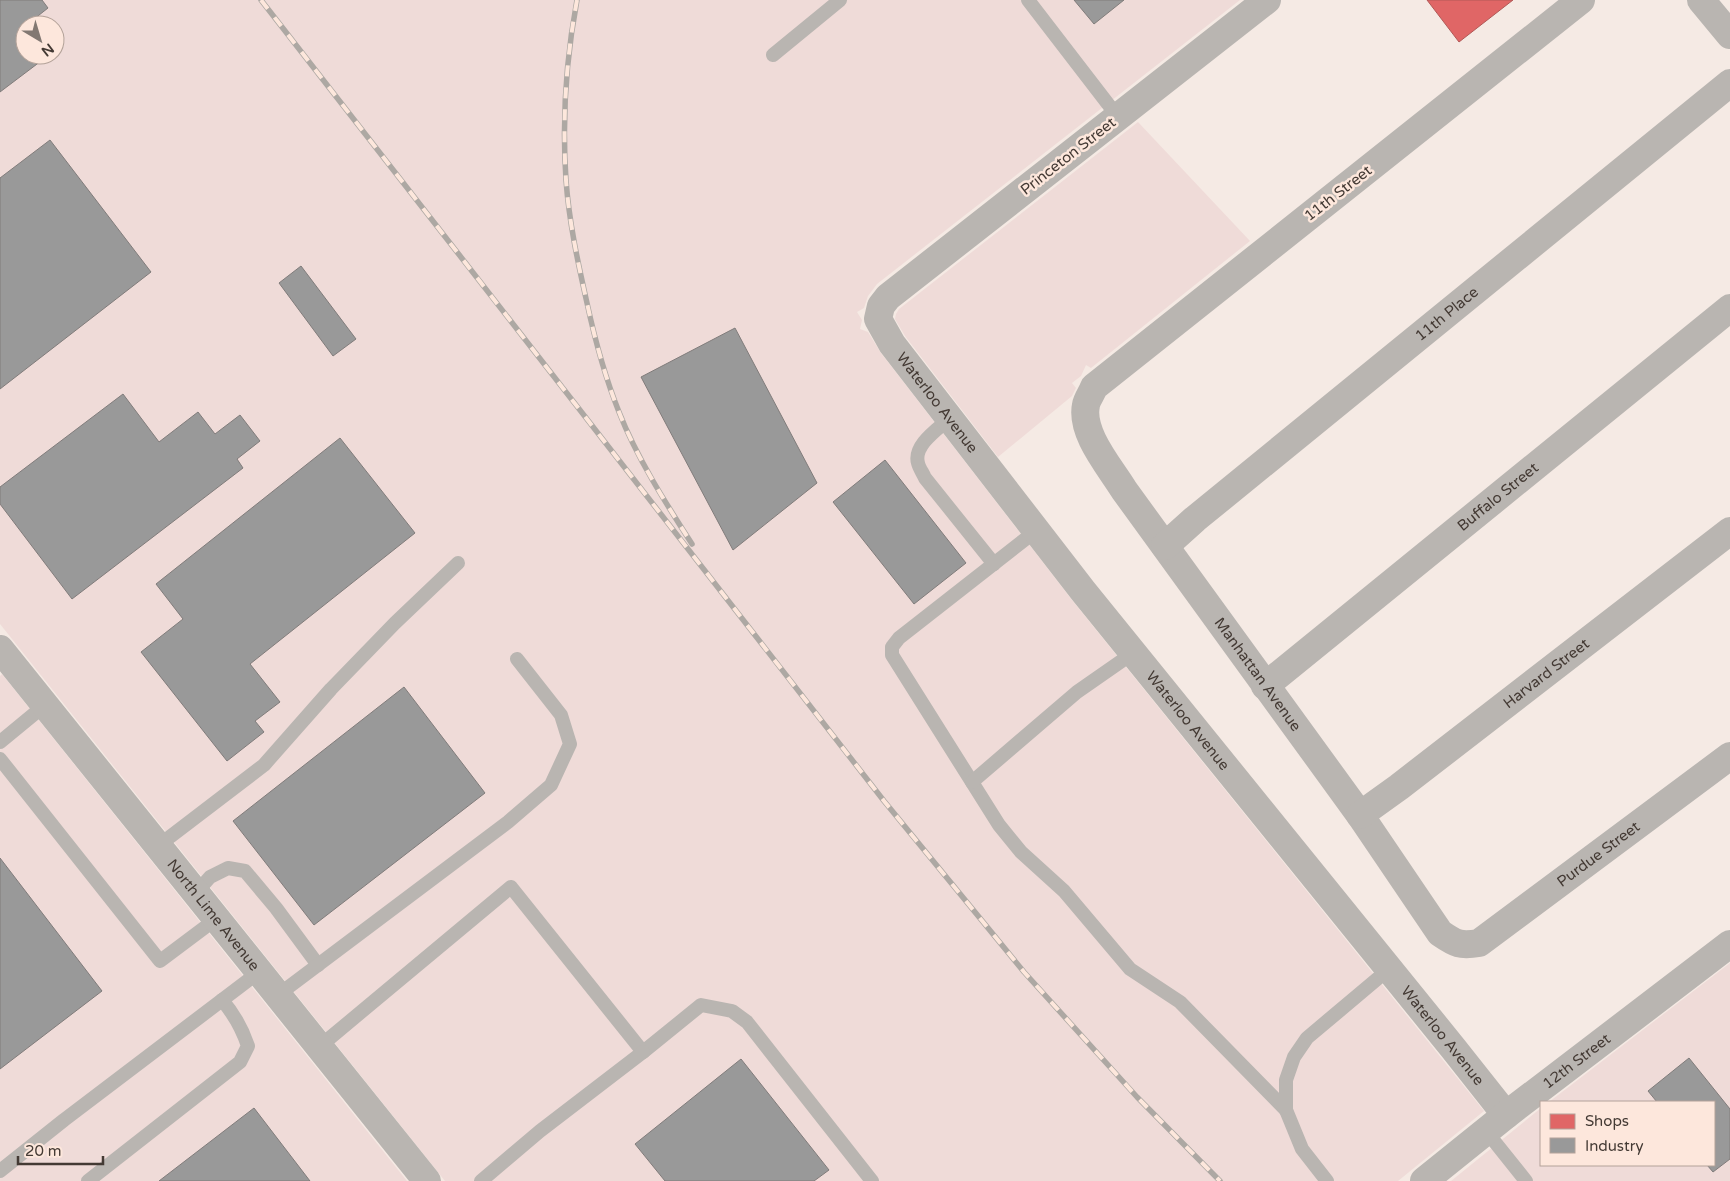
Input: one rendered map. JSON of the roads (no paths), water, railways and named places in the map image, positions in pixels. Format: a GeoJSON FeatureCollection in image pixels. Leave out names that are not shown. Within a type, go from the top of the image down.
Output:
{"type":"FeatureCollection","features":[{"type":"Feature","properties":{"kind":"street","name":"Princeton Street"},"geometry":{"type":"LineString","coordinates":[[878,319],[881,306],[888,297],[1267,0]]}},
{"type":"Feature","properties":{"kind":"street","name":"11th Street"},"geometry":{"type":"LineString","coordinates":[[1094,387],[1581,0]]}},
{"type":"Feature","properties":{"kind":"street"},"geometry":{"type":"LineString","coordinates":[[1701,0],[1730,35]]}},
{"type":"Feature","properties":{"kind":"street","name":"11th Place"},"geometry":{"type":"LineString","coordinates":[[1164,546],[1730,83]]}},
{"type":"Feature","properties":{"kind":"street","name":"Buffalo Street"},"geometry":{"type":"LineString","coordinates":[[1265,686],[1730,308]]}},
{"type":"Feature","properties":{"kind":"street","name":"Waterloo Avenue"},"geometry":{"type":"LineString","coordinates":[[878,319],[892,344],[1037,530],[1389,968],[1496,1123]]}},
{"type":"Feature","properties":{"kind":"street","name":"Manhattan Avenue"},"geometry":{"type":"LineString","coordinates":[[1094,387],[1086,405],[1086,421],[1089,434],[1124,490],[1360,815],[1440,933],[1453,943],[1463,945]]}},
{"type":"Feature","properties":{"kind":"street","name":"Harvard Street"},"geometry":{"type":"LineString","coordinates":[[1360,815],[1399,787],[1730,531]]}},
{"type":"Feature","properties":{"kind":"street","name":"North Lime Avenue"},"geometry":{"type":"LineString","coordinates":[[0,648],[427,1181]]}},
{"type":"Feature","properties":{"kind":"street","name":"Purdue Street"},"geometry":{"type":"LineString","coordinates":[[1463,945],[1479,943],[1730,756]]}},
{"type":"Feature","properties":{"kind":"street","name":"12th Street"},"geometry":{"type":"LineString","coordinates":[[1424,1181],[1496,1123],[1730,944]]}},
{"type":"Feature","properties":{"kind":"lane"},"geometry":{"type":"LineString","coordinates":[[773,54],[840,0]]}},
{"type":"Feature","properties":{"kind":"lane"},"geometry":{"type":"LineString","coordinates":[[1028,0],[1118,117]]}},
{"type":"Feature","properties":{"kind":"lane"},"geometry":{"type":"LineString","coordinates":[[950,418],[924,443],[917,453],[918,463],[925,478],[994,564]]}},
{"type":"Feature","properties":{"kind":"lane"},"geometry":{"type":"LineString","coordinates":[[1037,530],[906,633],[892,647],[892,655],[999,825],[1021,852],[1064,891],[1130,969],[1180,1002],[1286,1110],[1302,1149],[1326,1181]]}},
{"type":"Feature","properties":{"kind":"lane"},"geometry":{"type":"LineString","coordinates":[[158,846],[264,765],[331,689],[395,623],[458,564]]}},
{"type":"Feature","properties":{"kind":"lane"},"geometry":{"type":"LineString","coordinates":[[972,782],[1077,692],[1134,653]]}},
{"type":"Feature","properties":{"kind":"lane"},"geometry":{"type":"LineString","coordinates":[[278,995],[508,822],[551,786],[570,744],[561,715],[518,660]]}},
{"type":"Feature","properties":{"kind":"lane"},"geometry":{"type":"LineString","coordinates":[[0,742],[45,705]]}},
{"type":"Feature","properties":{"kind":"lane"},"geometry":{"type":"LineString","coordinates":[[0,759],[160,961],[216,919]]}},
{"type":"Feature","properties":{"kind":"lane"},"geometry":{"type":"LineString","coordinates":[[196,893],[210,877],[228,868],[245,871],[276,908],[318,965]]}},
{"type":"Feature","properties":{"kind":"lane"},"geometry":{"type":"LineString","coordinates":[[319,1046],[511,887],[643,1052]]}},
{"type":"Feature","properties":{"kind":"lane"},"geometry":{"type":"LineString","coordinates":[[1286,1110],[1286,1080],[1294,1058],[1307,1038],[1389,968]]}},
{"type":"Feature","properties":{"kind":"lane"},"geometry":{"type":"LineString","coordinates":[[0,1171],[259,972]]}},
{"type":"Feature","properties":{"kind":"lane"},"geometry":{"type":"LineString","coordinates":[[88,1181],[240,1062],[248,1046],[233,1012],[222,1000]]}},
{"type":"Feature","properties":{"kind":"lane"},"geometry":{"type":"LineString","coordinates":[[480,1181],[540,1131],[643,1052],[700,1005],[732,1011],[747,1022],[872,1181]]}},
{"type":"Feature","properties":{"kind":"lane"},"geometry":{"type":"LineString","coordinates":[[1496,1123],[1526,1181]]}},
{"type":"Feature","properties":{"kind":"railway"},"geometry":{"type":"LineString","coordinates":[[261,0],[884,801],[1024,972],[1137,1097],[1220,1181]]}},
{"type":"Feature","properties":{"kind":"railway"},"geometry":{"type":"LineString","coordinates":[[577,0],[570,45],[564,135],[567,196],[580,273],[601,358],[626,429],[643,463],[692,544]]}}]}
